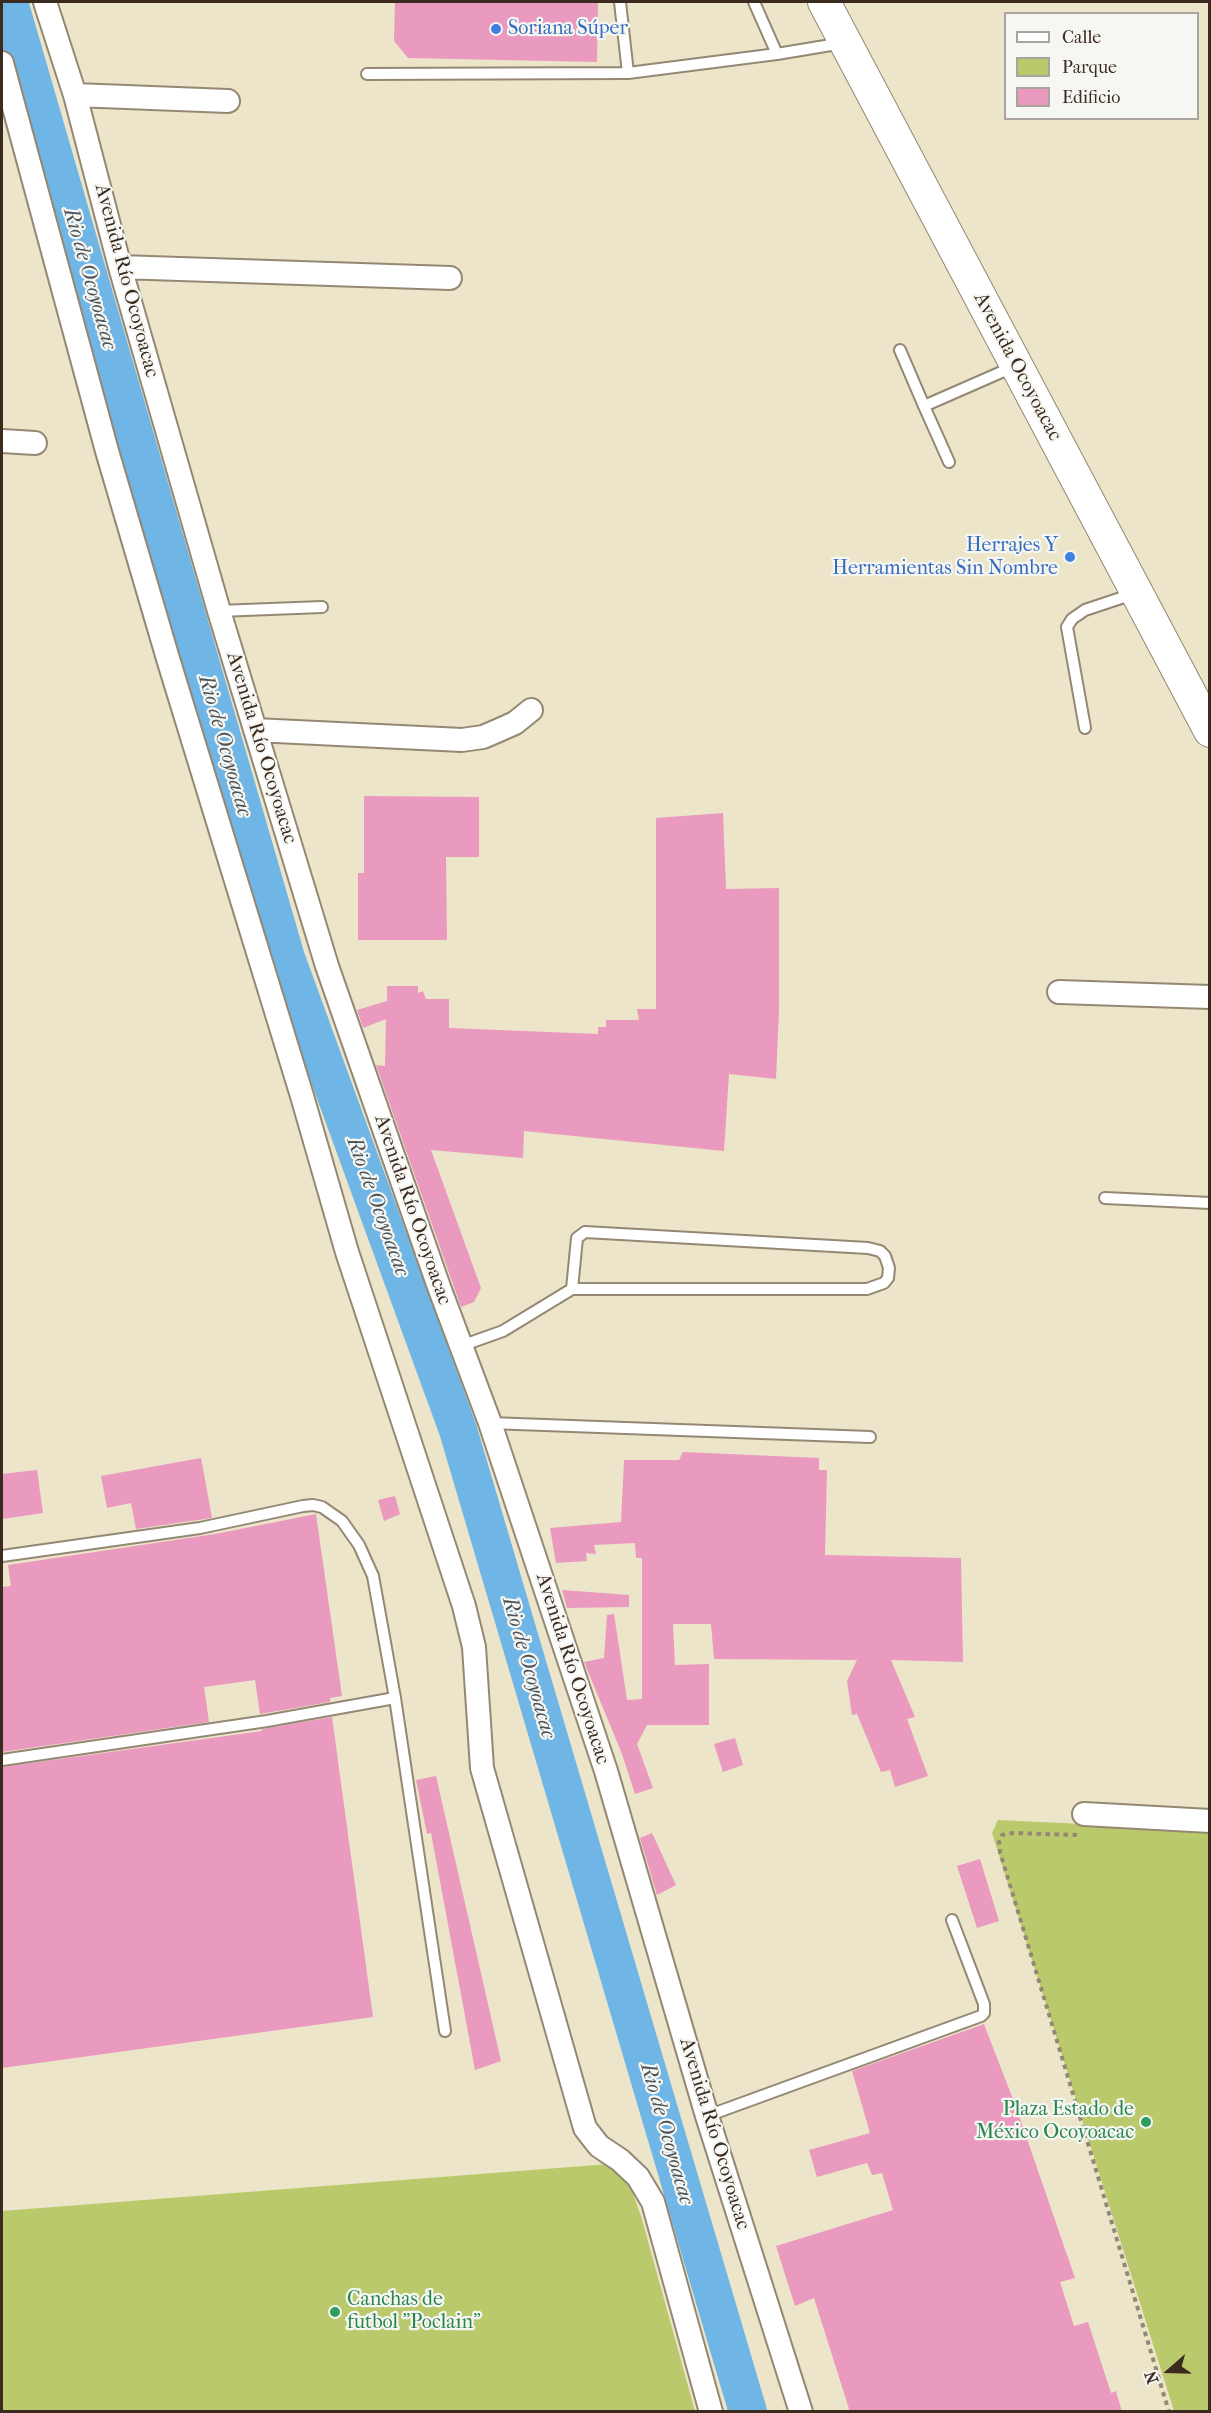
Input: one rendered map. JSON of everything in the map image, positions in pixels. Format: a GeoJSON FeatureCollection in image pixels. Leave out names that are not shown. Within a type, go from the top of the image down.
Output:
{"type":"FeatureCollection","features":[{"type":"Feature","properties":{"kind":"main road","name":"Avenida Ocoyoacac"},"geometry":{"type":"LineString","coordinates":[[824,2],[1136,593],[1205,716]]}},
{"type":"Feature","properties":{"kind":"street","name":"Avenida Río Ocoyoacac"},"geometry":{"type":"LineString","coordinates":[[45,2],[75,95],[120,267],[219,611],[327,966],[490,1423],[606,1772],[707,2116],[801,2412]]}},
{"type":"Feature","properties":{"kind":"street"},"geometry":{"type":"LineString","coordinates":[[2,63],[110,462],[169,662],[302,1096],[347,1252],[464,1605],[474,1647],[482,1768],[585,2128],[598,2146],[620,2160],[638,2176],[653,2202],[711,2412]]}},
{"type":"Feature","properties":{"kind":"street"},"geometry":{"type":"LineString","coordinates":[[75,95],[228,101]]}},
{"type":"Feature","properties":{"kind":"street"},"geometry":{"type":"LineString","coordinates":[[120,267],[450,278]]}},
{"type":"Feature","properties":{"kind":"street"},"geometry":{"type":"LineString","coordinates":[[2,441],[35,443]]}},
{"type":"Feature","properties":{"kind":"street"},"geometry":{"type":"LineString","coordinates":[[255,730],[462,740],[483,737],[497,731],[515,723],[531,710]]}},
{"type":"Feature","properties":{"kind":"street"},"geometry":{"type":"LineString","coordinates":[[1059,992],[1209,997]]}},
{"type":"Feature","properties":{"kind":"street"},"geometry":{"type":"LineString","coordinates":[[1084,1825],[1209,1821]]}},
{"type":"Feature","properties":{"kind":"lane"},"geometry":{"type":"LineString","coordinates":[[620,2],[628,73]]}},
{"type":"Feature","properties":{"kind":"lane"},"geometry":{"type":"LineString","coordinates":[[754,2],[777,54]]}},
{"type":"Feature","properties":{"kind":"lane"},"geometry":{"type":"LineString","coordinates":[[367,74],[628,73],[777,54],[846,42]]}},
{"type":"Feature","properties":{"kind":"lane"},"geometry":{"type":"LineString","coordinates":[[900,350],[949,462]]}},
{"type":"Feature","properties":{"kind":"lane"},"geometry":{"type":"LineString","coordinates":[[924,406],[1016,366]]}},
{"type":"Feature","properties":{"kind":"lane"},"geometry":{"type":"LineString","coordinates":[[1085,728],[1067,627],[1072,619],[1085,610],[1136,593]]}},
{"type":"Feature","properties":{"kind":"lane"},"geometry":{"type":"LineString","coordinates":[[219,611],[322,608]]}},
{"type":"Feature","properties":{"kind":"lane"},"geometry":{"type":"LineString","coordinates":[[1105,1197],[1209,1203]]}},
{"type":"Feature","properties":{"kind":"lane"},"geometry":{"type":"LineString","coordinates":[[461,1346],[503,1331],[572,1289],[867,1289],[884,1283],[888,1278],[889,1268],[885,1256],[880,1251],[868,1248],[585,1232],[577,1238],[572,1289]]}},
{"type":"Feature","properties":{"kind":"lane"},"geometry":{"type":"LineString","coordinates":[[490,1423],[870,1437]]}},
{"type":"Feature","properties":{"kind":"lane"},"geometry":{"type":"LineString","coordinates":[[2,1556],[200,1528],[303,1506],[322,1507],[342,1521],[350,1531],[373,1576],[395,1698],[446,2031]]}},
{"type":"Feature","properties":{"kind":"lane"},"geometry":{"type":"LineString","coordinates":[[2,1760],[267,1721],[395,1698]]}},
{"type":"Feature","properties":{"kind":"lane"},"geometry":{"type":"LineString","coordinates":[[707,2116],[981,2016],[984,2013],[984,2004],[952,1920]]}},
{"type":"Feature","properties":{"kind":"path"},"geometry":{"type":"LineString","coordinates":[[1084,1825],[1002,1835],[999,1842],[1000,1852],[1169,2412]]}},
{"type":"Feature","properties":{"kind":"green space","name":"Plaza Estado de México Ocoyoacac"},"geometry":{"type":"Polygon","coordinates":[[[998,1820],[1209,1830],[1209,2411],[1174,2411],[992,1833],[998,1820]]]}},
{"type":"Feature","properties":{"kind":"green space","name":"Canchas de futbol \"Poclain\""},"geometry":{"type":"Polygon","coordinates":[[[622,2163],[641,2216],[695,2411],[2,2412],[2,2211],[622,2163]]]}},
{"type":"Feature","properties":{"kind":"building","name":"Soriana Súper"},"geometry":{"type":"Polygon","coordinates":[[[395,2],[598,2],[597,62],[408,58],[394,41],[395,2]]]}},
{"type":"Feature","properties":{"kind":"building"},"geometry":{"type":"Polygon","coordinates":[[[364,796],[479,797],[479,857],[446,857],[447,940],[358,940],[358,873],[364,873],[364,796]]]}},
{"type":"Feature","properties":{"kind":"building"},"geometry":{"type":"Polygon","coordinates":[[[723,813],[726,889],[779,888],[779,1010],[776,1079],[729,1074],[724,1151],[524,1131],[523,1158],[431,1150],[481,1288],[474,1302],[461,1307],[376,1065],[385,1066],[386,1019],[363,1028],[357,1010],[387,1001],[387,986],[418,986],[418,993],[423,991],[426,999],[449,999],[449,1028],[598,1034],[598,1027],[606,1027],[606,1020],[639,1020],[637,1009],[656,1009],[656,818],[723,813]]]}},
{"type":"Feature","properties":{"kind":"building"},"geometry":{"type":"Polygon","coordinates":[[[683,1452],[819,1458],[819,1470],[827,1470],[825,1555],[961,1558],[963,1662],[891,1660],[915,1717],[907,1719],[928,1776],[895,1787],[890,1770],[881,1772],[857,1714],[852,1715],[847,1681],[857,1660],[714,1659],[711,1624],[673,1624],[675,1665],[709,1664],[709,1725],[647,1725],[637,1744],[653,1788],[635,1794],[622,1754],[584,1662],[604,1658],[607,1615],[614,1614],[627,1700],[642,1699],[642,1558],[636,1558],[635,1543],[594,1545],[596,1554],[586,1553],[587,1561],[556,1563],[550,1528],[621,1522],[624,1460],[679,1460],[683,1452]]]}},
{"type":"Feature","properties":{"kind":"building"},"geometry":{"type":"Polygon","coordinates":[[[201,1458],[212,1518],[136,1529],[131,1503],[107,1508],[101,1476],[201,1458]]]}},
{"type":"Feature","properties":{"kind":"building"},"geometry":{"type":"Polygon","coordinates":[[[37,1470],[43,1513],[2,1519],[2,1474],[37,1470]]]}},
{"type":"Feature","properties":{"kind":"building"},"geometry":{"type":"Polygon","coordinates":[[[395,1496],[400,1514],[384,1521],[378,1500],[395,1496]]]}},
{"type":"Feature","properties":{"kind":"building"},"geometry":{"type":"Polygon","coordinates":[[[316,1514],[342,1696],[330,1698],[330,1702],[260,1714],[255,1680],[204,1687],[209,1722],[2,1752],[2,1587],[11,1586],[8,1565],[215,1534],[316,1514]]]}},
{"type":"Feature","properties":{"kind":"building"},"geometry":{"type":"Polygon","coordinates":[[[562,1590],[629,1595],[629,1607],[567,1608],[562,1590]]]}},
{"type":"Feature","properties":{"kind":"building"},"geometry":{"type":"Polygon","coordinates":[[[332,1717],[373,2017],[2,2068],[2,1767],[262,1731],[262,1729],[332,1717]]]}},
{"type":"Feature","properties":{"kind":"building"},"geometry":{"type":"Polygon","coordinates":[[[735,1738],[743,1765],[723,1772],[714,1744],[735,1738]]]}},
{"type":"Feature","properties":{"kind":"building"},"geometry":{"type":"Polygon","coordinates":[[[436,1776],[501,2061],[475,2070],[431,1833],[427,1834],[416,1780],[436,1776]]]}},
{"type":"Feature","properties":{"kind":"building"},"geometry":{"type":"Polygon","coordinates":[[[652,1833],[676,1885],[657,1895],[640,1838],[652,1833]]]}},
{"type":"Feature","properties":{"kind":"building"},"geometry":{"type":"Polygon","coordinates":[[[980,1859],[999,1921],[977,1928],[957,1866],[980,1859]]]}},
{"type":"Feature","properties":{"kind":"building"},"geometry":{"type":"Polygon","coordinates":[[[984,2024],[1016,2107],[1075,2278],[1060,2282],[1074,2326],[1088,2322],[1111,2393],[1116,2391],[1122,2412],[850,2412],[814,2298],[795,2306],[776,2246],[893,2210],[882,2173],[872,2175],[867,2163],[817,2177],[809,2150],[870,2133],[852,2071],[984,2024]]]}},
{"type":"Feature","properties":{"kind":"waterway","name":"Rio de Ocoyoacac"},"geometry":{"type":"LineString","coordinates":[[9,2],[286,958],[458,1430],[748,2412]]}},
{"type":"Feature","properties":{"kind":"place","name":"Soriana Súper"},"geometry":{"type":"Point","coordinates":[496,29]}},
{"type":"Feature","properties":{"kind":"place","name":"Herrajes Y Herramientas Sin Nombre"},"geometry":{"type":"Point","coordinates":[1070,557]}},
{"type":"Feature","properties":{"kind":"place","name":"Plaza Estado de México Ocoyoacac"},"geometry":{"type":"Point","coordinates":[1146,2122]}},
{"type":"Feature","properties":{"kind":"place","name":"Canchas de futbol \"Poclain\""},"geometry":{"type":"Point","coordinates":[335,2312]}}]}
